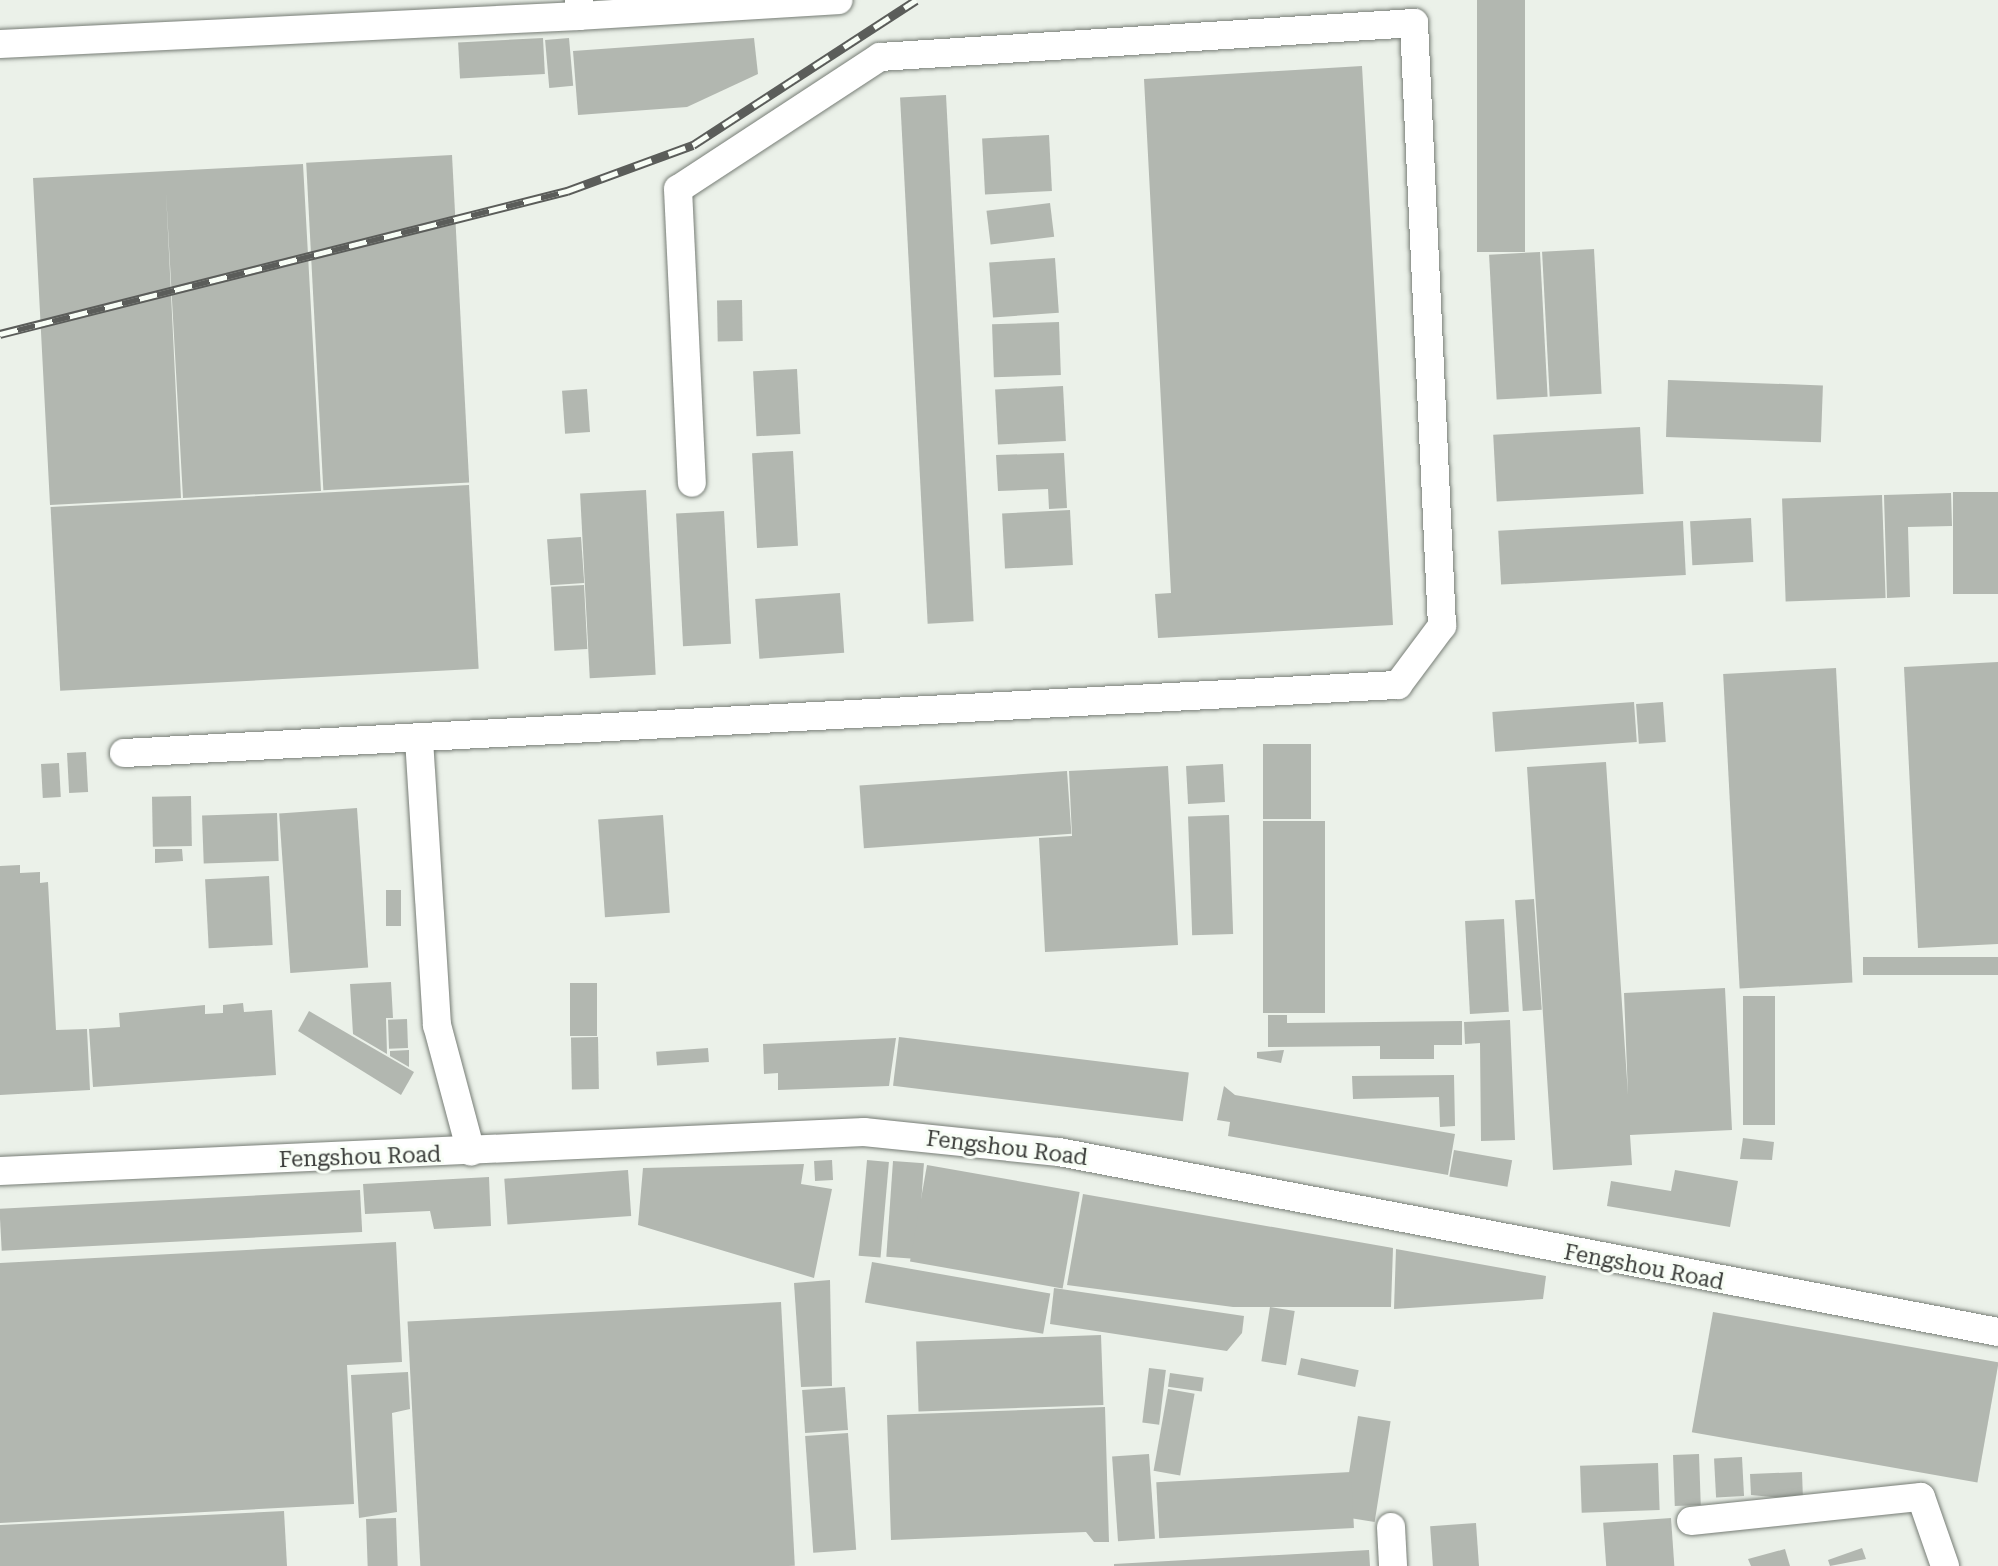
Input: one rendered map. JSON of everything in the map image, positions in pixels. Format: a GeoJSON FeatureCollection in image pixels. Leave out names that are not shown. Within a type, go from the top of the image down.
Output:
{"type":"FeatureCollection","features":[{"type":"Feature","properties":{"kind":"street"},"geometry":{"type":"LineString","coordinates":[[0,44],[579,8],[839,0]]}},
{"type":"Feature","properties":{"kind":"street"},"geometry":{"type":"LineString","coordinates":[[124,753],[1398,685],[1442,626],[1414,23],[880,57],[678,189],[692,483]]}},
{"type":"Feature","properties":{"kind":"street"},"geometry":{"type":"LineString","coordinates":[[419,739],[437,1025],[471,1152]]}},
{"type":"Feature","properties":{"kind":"street","name":"Fengshou Road"},"geometry":{"type":"LineString","coordinates":[[0,1171],[864,1132],[1059,1152],[1998,1332]]}},
{"type":"Feature","properties":{"kind":"street"},"geometry":{"type":"LineString","coordinates":[[1691,1521],[1921,1497],[1945,1566]]}},
{"type":"Feature","properties":{"kind":"street"},"geometry":{"type":"LineString","coordinates":[[1391,1527],[1393,1566]]}},
{"type":"Feature","properties":{"kind":"building"},"geometry":{"type":"Polygon","coordinates":[[[1477,0],[1525,0],[1525,252],[1477,252],[1477,0]]]}},
{"type":"Feature","properties":{"kind":"building"},"geometry":{"type":"Polygon","coordinates":[[[543,38],[545,74],[460,78],[458,42],[543,38]]]}},
{"type":"Feature","properties":{"kind":"building"},"geometry":{"type":"Polygon","coordinates":[[[569,38],[573,86],[549,88],[545,40],[569,38]]]}},
{"type":"Feature","properties":{"kind":"building"},"geometry":{"type":"Polygon","coordinates":[[[754,38],[758,74],[687,107],[578,115],[573,51],[754,38]]]}},
{"type":"Feature","properties":{"kind":"building"},"geometry":{"type":"Polygon","coordinates":[[[1362,66],[1393,625],[1158,638],[1155,594],[1171,593],[1144,79],[1362,66]]]}},
{"type":"Feature","properties":{"kind":"building"},"geometry":{"type":"Polygon","coordinates":[[[946,95],[974,621],[928,624],[900,97],[946,95]]]}},
{"type":"Feature","properties":{"kind":"building"},"geometry":{"type":"Polygon","coordinates":[[[1049,135],[1052,191],[985,194],[982,139],[1049,135]]]}},
{"type":"Feature","properties":{"kind":"building"},"geometry":{"type":"Polygon","coordinates":[[[452,155],[469,483],[323,490],[306,163],[452,155]]]}},
{"type":"Feature","properties":{"kind":"building"},"geometry":{"type":"Polygon","coordinates":[[[303,164],[321,491],[183,498],[166,192],[181,498],[50,505],[33,178],[303,164]]]}},
{"type":"Feature","properties":{"kind":"building"},"geometry":{"type":"Polygon","coordinates":[[[1050,203],[1054,237],[991,245],[986,211],[1050,203]]]}},
{"type":"Feature","properties":{"kind":"building"},"geometry":{"type":"Polygon","coordinates":[[[1594,249],[1602,394],[1550,397],[1542,252],[1594,249]]]}},
{"type":"Feature","properties":{"kind":"building"},"geometry":{"type":"Polygon","coordinates":[[[1540,252],[1548,397],[1497,399],[1489,255],[1540,252]]]}},
{"type":"Feature","properties":{"kind":"building"},"geometry":{"type":"Polygon","coordinates":[[[1055,258],[1059,313],[993,317],[989,263],[1055,258]]]}},
{"type":"Feature","properties":{"kind":"building"},"geometry":{"type":"Polygon","coordinates":[[[717,300],[742,300],[743,341],[718,341],[717,300]]]}},
{"type":"Feature","properties":{"kind":"building"},"geometry":{"type":"Polygon","coordinates":[[[1059,322],[1061,375],[994,377],[992,324],[1059,322]]]}},
{"type":"Feature","properties":{"kind":"building"},"geometry":{"type":"Polygon","coordinates":[[[797,369],[800,434],[756,436],[753,371],[797,369]]]}},
{"type":"Feature","properties":{"kind":"building"},"geometry":{"type":"Polygon","coordinates":[[[1668,380],[1823,385],[1821,442],[1666,437],[1668,380]]]}},
{"type":"Feature","properties":{"kind":"building"},"geometry":{"type":"Polygon","coordinates":[[[1063,386],[1066,441],[998,444],[995,390],[1063,386]]]}},
{"type":"Feature","properties":{"kind":"building"},"geometry":{"type":"Polygon","coordinates":[[[587,389],[590,432],[565,434],[562,391],[587,389]]]}},
{"type":"Feature","properties":{"kind":"building"},"geometry":{"type":"Polygon","coordinates":[[[1640,427],[1644,494],[1497,502],[1493,435],[1640,427]]]}},
{"type":"Feature","properties":{"kind":"building"},"geometry":{"type":"Polygon","coordinates":[[[793,451],[798,546],[757,548],[752,453],[793,451]]]}},
{"type":"Feature","properties":{"kind":"building"},"geometry":{"type":"Polygon","coordinates":[[[1064,453],[1067,508],[1049,509],[1048,489],[998,491],[996,455],[1064,453]]]}},
{"type":"Feature","properties":{"kind":"building"},"geometry":{"type":"Polygon","coordinates":[[[469,485],[479,669],[60,691],[51,507],[469,485]]]}},
{"type":"Feature","properties":{"kind":"building"},"geometry":{"type":"Polygon","coordinates":[[[646,490],[656,675],[590,678],[580,493],[646,490]]]}},
{"type":"Feature","properties":{"kind":"building"},"geometry":{"type":"Polygon","coordinates":[[[1953,492],[1998,492],[1998,594],[1953,594],[1953,492]]]}},
{"type":"Feature","properties":{"kind":"building"},"geometry":{"type":"Polygon","coordinates":[[[1951,493],[1952,526],[1908,527],[1910,597],[1887,598],[1884,495],[1951,493]]]}},
{"type":"Feature","properties":{"kind":"building"},"geometry":{"type":"Polygon","coordinates":[[[1882,495],[1886,598],[1786,601],[1782,498],[1882,495]]]}},
{"type":"Feature","properties":{"kind":"building"},"geometry":{"type":"Polygon","coordinates":[[[1070,510],[1073,565],[1005,568],[1002,514],[1070,510]]]}},
{"type":"Feature","properties":{"kind":"building"},"geometry":{"type":"Polygon","coordinates":[[[724,511],[731,644],[683,646],[676,514],[724,511]]]}},
{"type":"Feature","properties":{"kind":"building"},"geometry":{"type":"Polygon","coordinates":[[[1751,518],[1753,562],[1692,565],[1690,521],[1751,518]]]}},
{"type":"Feature","properties":{"kind":"building"},"geometry":{"type":"Polygon","coordinates":[[[1683,521],[1686,575],[1501,585],[1498,531],[1683,521]]]}},
{"type":"Feature","properties":{"kind":"building"},"geometry":{"type":"Polygon","coordinates":[[[581,537],[584,583],[550,585],[547,539],[581,537]]]}},
{"type":"Feature","properties":{"kind":"building"},"geometry":{"type":"Polygon","coordinates":[[[584,585],[587,649],[554,651],[551,587],[584,585]]]}},
{"type":"Feature","properties":{"kind":"building"},"geometry":{"type":"Polygon","coordinates":[[[840,593],[844,653],[759,659],[755,599],[840,593]]]}},
{"type":"Feature","properties":{"kind":"building"},"geometry":{"type":"Polygon","coordinates":[[[1998,662],[1998,944],[1918,948],[1904,667],[1998,662]]]}},
{"type":"Feature","properties":{"kind":"building"},"geometry":{"type":"Polygon","coordinates":[[[1836,668],[1852,983],[1740,988],[1723,674],[1836,668]]]}},
{"type":"Feature","properties":{"kind":"building"},"geometry":{"type":"Polygon","coordinates":[[[1634,702],[1637,742],[1495,752],[1492,712],[1634,702]]]}},
{"type":"Feature","properties":{"kind":"building"},"geometry":{"type":"Polygon","coordinates":[[[1663,702],[1666,742],[1639,744],[1636,704],[1663,702]]]}},
{"type":"Feature","properties":{"kind":"building"},"geometry":{"type":"Polygon","coordinates":[[[1263,744],[1311,744],[1311,819],[1263,819],[1263,744]]]}},
{"type":"Feature","properties":{"kind":"building"},"geometry":{"type":"Polygon","coordinates":[[[86,752],[88,792],[69,793],[67,753],[86,752]]]}},
{"type":"Feature","properties":{"kind":"building"},"geometry":{"type":"Polygon","coordinates":[[[1606,762],[1628,1095],[1624,993],[1725,988],[1732,1130],[1630,1135],[1632,1165],[1553,1170],[1527,767],[1606,762]]]}},
{"type":"Feature","properties":{"kind":"building"},"geometry":{"type":"Polygon","coordinates":[[[59,763],[61,797],[43,798],[41,764],[59,763]]]}},
{"type":"Feature","properties":{"kind":"building"},"geometry":{"type":"Polygon","coordinates":[[[1223,764],[1225,802],[1188,804],[1186,766],[1223,764]]]}},
{"type":"Feature","properties":{"kind":"building"},"geometry":{"type":"Polygon","coordinates":[[[1168,766],[1178,945],[1045,952],[1039,838],[1072,836],[1069,771],[1168,766]]]}},
{"type":"Feature","properties":{"kind":"building"},"geometry":{"type":"Polygon","coordinates":[[[1067,771],[1071,834],[864,848],[860,786],[1067,771]]]}},
{"type":"Feature","properties":{"kind":"building"},"geometry":{"type":"Polygon","coordinates":[[[191,796],[192,846],[153,847],[152,797],[191,796]]]}},
{"type":"Feature","properties":{"kind":"building"},"geometry":{"type":"Polygon","coordinates":[[[357,808],[368,968],[290,973],[279,813],[357,808]]]}},
{"type":"Feature","properties":{"kind":"building"},"geometry":{"type":"Polygon","coordinates":[[[277,813],[279,861],[204,864],[202,816],[277,813]]]}},
{"type":"Feature","properties":{"kind":"building"},"geometry":{"type":"Polygon","coordinates":[[[663,815],[670,913],[605,917],[598,820],[663,815]]]}},
{"type":"Feature","properties":{"kind":"building"},"geometry":{"type":"Polygon","coordinates":[[[1229,815],[1233,934],[1192,935],[1188,816],[1229,815]]]}},
{"type":"Feature","properties":{"kind":"building"},"geometry":{"type":"Polygon","coordinates":[[[1263,821],[1325,821],[1325,1013],[1263,1013],[1263,821]]]}},
{"type":"Feature","properties":{"kind":"building"},"geometry":{"type":"Polygon","coordinates":[[[155,849],[182,849],[183,861],[155,863],[155,849]]]}},
{"type":"Feature","properties":{"kind":"building"},"geometry":{"type":"Polygon","coordinates":[[[20,865],[20,873],[40,872],[40,883],[48,882],[56,1030],[87,1029],[90,1090],[0,1095],[0,866],[20,865]]]}},
{"type":"Feature","properties":{"kind":"building"},"geometry":{"type":"Polygon","coordinates":[[[269,876],[273,945],[209,948],[205,879],[269,876]]]}},
{"type":"Feature","properties":{"kind":"building"},"geometry":{"type":"Polygon","coordinates":[[[386,890],[401,890],[401,926],[386,926],[386,890]]]}},
{"type":"Feature","properties":{"kind":"building"},"geometry":{"type":"Polygon","coordinates":[[[1534,899],[1542,1010],[1523,1011],[1515,900],[1534,899]]]}},
{"type":"Feature","properties":{"kind":"building"},"geometry":{"type":"Polygon","coordinates":[[[1504,919],[1509,1012],[1470,1014],[1465,921],[1504,919]]]}},
{"type":"Feature","properties":{"kind":"building"},"geometry":{"type":"Polygon","coordinates":[[[1863,957],[1998,957],[1998,975],[1863,975],[1863,957]]]}},
{"type":"Feature","properties":{"kind":"building"},"geometry":{"type":"Polygon","coordinates":[[[391,982],[393,1018],[386,1018],[387,1054],[353,1034],[350,984],[391,982]]]}},
{"type":"Feature","properties":{"kind":"building"},"geometry":{"type":"Polygon","coordinates":[[[570,983],[597,983],[597,1036],[570,1036],[570,983]]]}},
{"type":"Feature","properties":{"kind":"building"},"geometry":{"type":"Polygon","coordinates":[[[1743,996],[1775,996],[1775,1125],[1743,1125],[1743,996]]]}},
{"type":"Feature","properties":{"kind":"building"},"geometry":{"type":"Polygon","coordinates":[[[243,1003],[244,1012],[272,1010],[276,1075],[93,1087],[89,1029],[120,1027],[119,1013],[205,1005],[205,1014],[223,1013],[223,1005],[243,1003]]]}},
{"type":"Feature","properties":{"kind":"building"},"geometry":{"type":"Polygon","coordinates":[[[309,1011],[414,1072],[401,1095],[298,1031],[309,1011]]]}},
{"type":"Feature","properties":{"kind":"building"},"geometry":{"type":"Polygon","coordinates":[[[1268,1015],[1287,1015],[1287,1023],[1462,1021],[1462,1045],[1434,1045],[1434,1059],[1380,1059],[1380,1046],[1268,1047],[1268,1015]]]}},
{"type":"Feature","properties":{"kind":"building"},"geometry":{"type":"Polygon","coordinates":[[[407,1019],[408,1048],[389,1049],[388,1020],[407,1019]]]}},
{"type":"Feature","properties":{"kind":"building"},"geometry":{"type":"Polygon","coordinates":[[[1510,1020],[1515,1140],[1481,1141],[1480,1043],[1465,1044],[1464,1022],[1510,1020]]]}},
{"type":"Feature","properties":{"kind":"building"},"geometry":{"type":"Polygon","coordinates":[[[571,1037],[598,1037],[599,1089],[572,1089],[571,1037]]]}},
{"type":"Feature","properties":{"kind":"building"},"geometry":{"type":"Polygon","coordinates":[[[899,1037],[1189,1073],[1183,1121],[893,1086],[899,1037]]]}},
{"type":"Feature","properties":{"kind":"building"},"geometry":{"type":"Polygon","coordinates":[[[896,1038],[889,1086],[778,1090],[778,1073],[764,1074],[763,1044],[896,1038]]]}},
{"type":"Feature","properties":{"kind":"building"},"geometry":{"type":"Polygon","coordinates":[[[708,1048],[709,1062],[657,1066],[656,1052],[708,1048]]]}},
{"type":"Feature","properties":{"kind":"building"},"geometry":{"type":"Polygon","coordinates":[[[409,1050],[409,1067],[390,1056],[390,1051],[409,1050]]]}},
{"type":"Feature","properties":{"kind":"building"},"geometry":{"type":"Polygon","coordinates":[[[1284,1050],[1281,1063],[1257,1058],[1257,1052],[1284,1050]]]}},
{"type":"Feature","properties":{"kind":"building"},"geometry":{"type":"Polygon","coordinates":[[[1454,1075],[1455,1126],[1440,1127],[1439,1097],[1353,1099],[1352,1076],[1454,1075]]]}},
{"type":"Feature","properties":{"kind":"building"},"geometry":{"type":"Polygon","coordinates":[[[1224,1086],[1235,1095],[1455,1134],[1448,1175],[1228,1136],[1230,1122],[1217,1120],[1224,1086]]]}},
{"type":"Feature","properties":{"kind":"building"},"geometry":{"type":"Polygon","coordinates":[[[1743,1138],[1774,1142],[1772,1160],[1740,1159],[1743,1138]]]}},
{"type":"Feature","properties":{"kind":"building"},"geometry":{"type":"Polygon","coordinates":[[[1454,1150],[1512,1160],[1507,1187],[1449,1177],[1454,1150]]]}},
{"type":"Feature","properties":{"kind":"building"},"geometry":{"type":"Polygon","coordinates":[[[832,1160],[833,1180],[815,1181],[814,1161],[832,1160]]]}},
{"type":"Feature","properties":{"kind":"building"},"geometry":{"type":"Polygon","coordinates":[[[867,1160],[889,1162],[881,1258],[859,1256],[867,1160]]]}},
{"type":"Feature","properties":{"kind":"building"},"geometry":{"type":"Polygon","coordinates":[[[893,1161],[924,1163],[917,1259],[886,1257],[893,1161]]]}},
{"type":"Feature","properties":{"kind":"building"},"geometry":{"type":"Polygon","coordinates":[[[804,1164],[801,1184],[832,1189],[814,1278],[638,1225],[643,1168],[804,1164]]]}},
{"type":"Feature","properties":{"kind":"building"},"geometry":{"type":"Polygon","coordinates":[[[927,1165],[1080,1192],[1063,1288],[910,1262],[927,1165]]]}},
{"type":"Feature","properties":{"kind":"building"},"geometry":{"type":"Polygon","coordinates":[[[628,1170],[631,1216],[508,1225],[504,1179],[628,1170]]]}},
{"type":"Feature","properties":{"kind":"building"},"geometry":{"type":"Polygon","coordinates":[[[1675,1170],[1738,1181],[1730,1227],[1607,1206],[1611,1181],[1671,1191],[1675,1170]]]}},
{"type":"Feature","properties":{"kind":"building"},"geometry":{"type":"Polygon","coordinates":[[[489,1177],[491,1226],[434,1229],[430,1211],[365,1214],[363,1184],[489,1177]]]}},
{"type":"Feature","properties":{"kind":"building"},"geometry":{"type":"Polygon","coordinates":[[[360,1190],[362,1232],[2,1251],[0,1209],[360,1190]]]}},
{"type":"Feature","properties":{"kind":"building"},"geometry":{"type":"Polygon","coordinates":[[[1083,1194],[1393,1248],[1391,1307],[1233,1307],[1067,1285],[1083,1194]]]}},
{"type":"Feature","properties":{"kind":"building"},"geometry":{"type":"Polygon","coordinates":[[[396,1242],[402,1362],[347,1365],[354,1504],[0,1523],[0,1263],[396,1242]]]}},
{"type":"Feature","properties":{"kind":"building"},"geometry":{"type":"Polygon","coordinates":[[[1396,1249],[1546,1276],[1543,1299],[1394,1309],[1396,1249]]]}},
{"type":"Feature","properties":{"kind":"building"},"geometry":{"type":"Polygon","coordinates":[[[872,1262],[1050,1293],[1043,1334],[865,1302],[872,1262]]]}},
{"type":"Feature","properties":{"kind":"building"},"geometry":{"type":"Polygon","coordinates":[[[830,1280],[832,1386],[801,1387],[794,1283],[830,1280]]]}},
{"type":"Feature","properties":{"kind":"building"},"geometry":{"type":"Polygon","coordinates":[[[1054,1288],[1244,1316],[1242,1333],[1227,1351],[1050,1324],[1054,1288]]]}},
{"type":"Feature","properties":{"kind":"building"},"geometry":{"type":"Polygon","coordinates":[[[781,1302],[795,1566],[420,1566],[408,1322],[781,1302]]]}},
{"type":"Feature","properties":{"kind":"building"},"geometry":{"type":"Polygon","coordinates":[[[1270,1307],[1295,1311],[1286,1365],[1261,1361],[1270,1307]]]}},
{"type":"Feature","properties":{"kind":"building"},"geometry":{"type":"Polygon","coordinates":[[[1713,1312],[1998,1362],[1977,1483],[1692,1432],[1713,1312]]]}},
{"type":"Feature","properties":{"kind":"building"},"geometry":{"type":"Polygon","coordinates":[[[1101,1335],[1103,1405],[919,1411],[916,1341],[1101,1335]]]}},
{"type":"Feature","properties":{"kind":"building"},"geometry":{"type":"Polygon","coordinates":[[[1301,1358],[1359,1370],[1355,1387],[1297,1375],[1301,1358]]]}},
{"type":"Feature","properties":{"kind":"building"},"geometry":{"type":"Polygon","coordinates":[[[1149,1368],[1166,1370],[1159,1425],[1142,1423],[1149,1368]]]}},
{"type":"Feature","properties":{"kind":"building"},"geometry":{"type":"Polygon","coordinates":[[[408,1372],[410,1409],[392,1413],[397,1512],[359,1518],[351,1375],[408,1372]]]}},
{"type":"Feature","properties":{"kind":"building"},"geometry":{"type":"Polygon","coordinates":[[[1170,1373],[1204,1378],[1202,1392],[1168,1387],[1170,1373]]]}},
{"type":"Feature","properties":{"kind":"building"},"geometry":{"type":"Polygon","coordinates":[[[845,1387],[848,1430],[805,1433],[802,1390],[845,1387]]]}},
{"type":"Feature","properties":{"kind":"building"},"geometry":{"type":"Polygon","coordinates":[[[1168,1389],[1195,1394],[1180,1475],[1154,1471],[1168,1389]]]}},
{"type":"Feature","properties":{"kind":"building"},"geometry":{"type":"Polygon","coordinates":[[[1105,1407],[1109,1542],[1094,1542],[1086,1532],[891,1540],[887,1415],[1105,1407]]]}},
{"type":"Feature","properties":{"kind":"building"},"geometry":{"type":"Polygon","coordinates":[[[1358,1416],[1391,1421],[1375,1522],[1342,1517],[1358,1416]]]}},
{"type":"Feature","properties":{"kind":"building"},"geometry":{"type":"Polygon","coordinates":[[[848,1433],[856,1550],[813,1553],[805,1436],[848,1433]]]}},
{"type":"Feature","properties":{"kind":"building"},"geometry":{"type":"Polygon","coordinates":[[[1149,1454],[1155,1539],[1118,1541],[1112,1457],[1149,1454]]]}},
{"type":"Feature","properties":{"kind":"building"},"geometry":{"type":"Polygon","coordinates":[[[1699,1454],[1701,1505],[1675,1506],[1673,1455],[1699,1454]]]}},
{"type":"Feature","properties":{"kind":"building"},"geometry":{"type":"Polygon","coordinates":[[[1742,1457],[1744,1496],[1716,1497],[1714,1458],[1742,1457]]]}},
{"type":"Feature","properties":{"kind":"building"},"geometry":{"type":"Polygon","coordinates":[[[1658,1463],[1660,1510],[1582,1513],[1580,1466],[1658,1463]]]}},
{"type":"Feature","properties":{"kind":"building"},"geometry":{"type":"Polygon","coordinates":[[[1351,1472],[1354,1528],[1159,1538],[1156,1482],[1351,1472]]]}},
{"type":"Feature","properties":{"kind":"building"},"geometry":{"type":"Polygon","coordinates":[[[1802,1472],[1803,1500],[1751,1495],[1750,1474],[1802,1472]]]}},
{"type":"Feature","properties":{"kind":"building"},"geometry":{"type":"Polygon","coordinates":[[[284,1511],[287,1566],[0,1566],[0,1525],[284,1511]]]}},
{"type":"Feature","properties":{"kind":"building"},"geometry":{"type":"Polygon","coordinates":[[[396,1518],[398,1566],[368,1566],[366,1519],[396,1518]]]}},
{"type":"Feature","properties":{"kind":"building"},"geometry":{"type":"Polygon","coordinates":[[[1671,1518],[1674,1566],[1606,1566],[1603,1523],[1671,1518]]]}},
{"type":"Feature","properties":{"kind":"building"},"geometry":{"type":"Polygon","coordinates":[[[1476,1523],[1479,1566],[1433,1566],[1430,1526],[1476,1523]]]}},
{"type":"Feature","properties":{"kind":"building"},"geometry":{"type":"Polygon","coordinates":[[[1862,1548],[1866,1559],[1830,1566],[1828,1560],[1862,1548]]]}},
{"type":"Feature","properties":{"kind":"building"},"geometry":{"type":"Polygon","coordinates":[[[1785,1549],[1790,1566],[1751,1566],[1748,1559],[1785,1549]]]}},
{"type":"Feature","properties":{"kind":"building"},"geometry":{"type":"Polygon","coordinates":[[[1369,1550],[1370,1566],[1114,1566],[1114,1564],[1369,1550]]]}},
{"type":"Feature","properties":{"kind":"railway"},"geometry":{"type":"LineString","coordinates":[[0,334],[567,191],[693,145],[916,0]]}}]}
